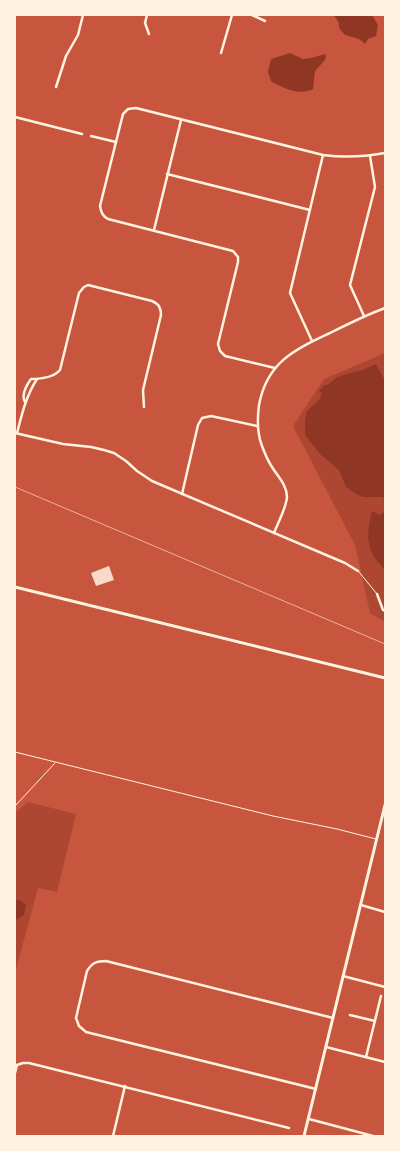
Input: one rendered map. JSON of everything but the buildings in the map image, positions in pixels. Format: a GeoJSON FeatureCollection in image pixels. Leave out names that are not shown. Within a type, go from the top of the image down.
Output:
{"type":"FeatureCollection","features":[{"type":"Feature","properties":{"kind":"street"},"geometry":{"type":"LineString","coordinates":[[56,87],[66,56],[78,35],[83,15]]}},
{"type":"Feature","properties":{"kind":"street"},"geometry":{"type":"LineString","coordinates":[[147,15],[145,23],[149,34]]}},
{"type":"Feature","properties":{"kind":"street"},"geometry":{"type":"LineString","coordinates":[[221,53],[232,15]]}},
{"type":"Feature","properties":{"kind":"street"},"geometry":{"type":"LineString","coordinates":[[252,15],[265,21]]}},
{"type":"Feature","properties":{"kind":"street"},"geometry":{"type":"LineString","coordinates":[[275,368],[225,356],[218,348],[238,262],[236,254],[229,249],[104,217],[100,206],[123,114],[132,108],[324,155],[346,158],[385,153]]}},
{"type":"Feature","properties":{"kind":"street"},"geometry":{"type":"LineString","coordinates":[[15,117],[82,134]]}},
{"type":"Feature","properties":{"kind":"street"},"geometry":{"type":"LineString","coordinates":[[154,230],[181,120]]}},
{"type":"Feature","properties":{"kind":"street"},"geometry":{"type":"LineString","coordinates":[[91,136],[116,142]]}},
{"type":"Feature","properties":{"kind":"street"},"geometry":{"type":"LineString","coordinates":[[312,341],[290,293],[324,155]]}},
{"type":"Feature","properties":{"kind":"street"},"geometry":{"type":"LineString","coordinates":[[364,316],[350,285],[375,186],[370,156]]}},
{"type":"Feature","properties":{"kind":"street"},"geometry":{"type":"LineString","coordinates":[[167,174],[310,210]]}},
{"type":"Feature","properties":{"kind":"street"},"geometry":{"type":"LineString","coordinates":[[25,402],[23,397],[31,379],[54,376],[60,370],[79,293],[88,285],[152,301],[160,306],[161,315],[143,390],[144,407]]}},
{"type":"Feature","properties":{"kind":"street"},"geometry":{"type":"LineString","coordinates":[[274,533],[286,503],[286,492],[285,486],[266,456],[259,437],[257,426],[258,413],[266,383],[275,368],[300,347],[385,308]]}},
{"type":"Feature","properties":{"kind":"street"},"geometry":{"type":"LineString","coordinates":[[36,379],[25,402],[16,433],[63,444],[91,447],[114,454],[144,476],[345,563],[358,571]]}},
{"type":"Feature","properties":{"kind":"street"},"geometry":{"type":"LineString","coordinates":[[26,388],[30,390]]}},
{"type":"Feature","properties":{"kind":"street"},"geometry":{"type":"LineString","coordinates":[[182,494],[198,425],[202,418],[211,416],[257,426]]}},
{"type":"Feature","properties":{"kind":"street"},"geometry":{"type":"LineString","coordinates":[[15,587],[385,678]]}},
{"type":"Feature","properties":{"kind":"street"},"geometry":{"type":"LineString","coordinates":[[377,594],[382,610],[385,611]]}},
{"type":"Feature","properties":{"kind":"street"},"geometry":{"type":"LineString","coordinates":[[304,1136],[385,805]]}},
{"type":"Feature","properties":{"kind":"street"},"geometry":{"type":"LineString","coordinates":[[361,905],[385,912]]}},
{"type":"Feature","properties":{"kind":"street"},"geometry":{"type":"LineString","coordinates":[[316,1089],[86,1032],[79,1026],[76,1018],[87,971],[97,961],[106,961],[333,1018]]}},
{"type":"Feature","properties":{"kind":"street"},"geometry":{"type":"LineString","coordinates":[[343,976],[385,987]]}},
{"type":"Feature","properties":{"kind":"street"},"geometry":{"type":"LineString","coordinates":[[366,1057],[381,996]]}},
{"type":"Feature","properties":{"kind":"street"},"geometry":{"type":"LineString","coordinates":[[350,1015],[375,1021]]}},
{"type":"Feature","properties":{"kind":"street"},"geometry":{"type":"LineString","coordinates":[[326,1047],[385,1062]]}},
{"type":"Feature","properties":{"kind":"street"},"geometry":{"type":"LineString","coordinates":[[15,1073],[17,1065],[29,1063],[289,1128]]}},
{"type":"Feature","properties":{"kind":"street"},"geometry":{"type":"LineString","coordinates":[[113,1136],[125,1086]]}},
{"type":"Feature","properties":{"kind":"street"},"geometry":{"type":"LineString","coordinates":[[309,1119],[373,1136]]}},
{"type":"Feature","properties":{"kind":"lane"},"geometry":{"type":"LineString","coordinates":[[358,571],[377,594]]}},
{"type":"Feature","properties":{"kind":"lane"},"geometry":{"type":"LineString","coordinates":[[15,752],[273,816],[377,839]]}},
{"type":"Feature","properties":{"kind":"lane"},"geometry":{"type":"LineString","coordinates":[[15,806],[55,762]]}},
{"type":"Feature","properties":{"kind":"shaded area"},"geometry":{"type":"Polygon","coordinates":[[[334,15],[372,15],[378,25],[376,36],[368,39],[365,44],[359,39],[345,35],[339,28],[339,23],[334,15]]]}},
{"type":"Feature","properties":{"kind":"shaded area"},"geometry":{"type":"Polygon","coordinates":[[[290,53],[303,59],[325,54],[325,60],[315,71],[313,89],[302,92],[280,86],[271,81],[268,72],[271,59],[290,53]]]}},
{"type":"Feature","properties":{"kind":"shaded area"},"geometry":{"type":"Polygon","coordinates":[[[385,353],[385,622],[370,613],[355,545],[293,426],[324,379],[385,353]]]}},
{"type":"Feature","properties":{"kind":"shaded area"},"geometry":{"type":"Polygon","coordinates":[[[376,364],[385,381],[385,503],[383,497],[363,497],[346,487],[339,470],[320,454],[305,435],[307,411],[320,399],[322,393],[319,391],[323,386],[329,384],[337,377],[376,364]]]}},
{"type":"Feature","properties":{"kind":"shaded area"},"geometry":{"type":"Polygon","coordinates":[[[372,511],[380,515],[385,511],[385,570],[376,560],[370,546],[369,529],[372,511]]]}},
{"type":"Feature","properties":{"kind":"shaded area"},"geometry":{"type":"Polygon","coordinates":[[[28,802],[76,814],[57,892],[38,888],[15,973],[15,813],[28,802]]]}},
{"type":"Feature","properties":{"kind":"shaded area"},"geometry":{"type":"Polygon","coordinates":[[[15,900],[20,900],[26,905],[24,915],[18,919],[15,919],[15,900]]]}},
{"type":"Feature","properties":{"kind":"railway"},"geometry":{"type":"LineString","coordinates":[[15,487],[385,644]]}}]}
